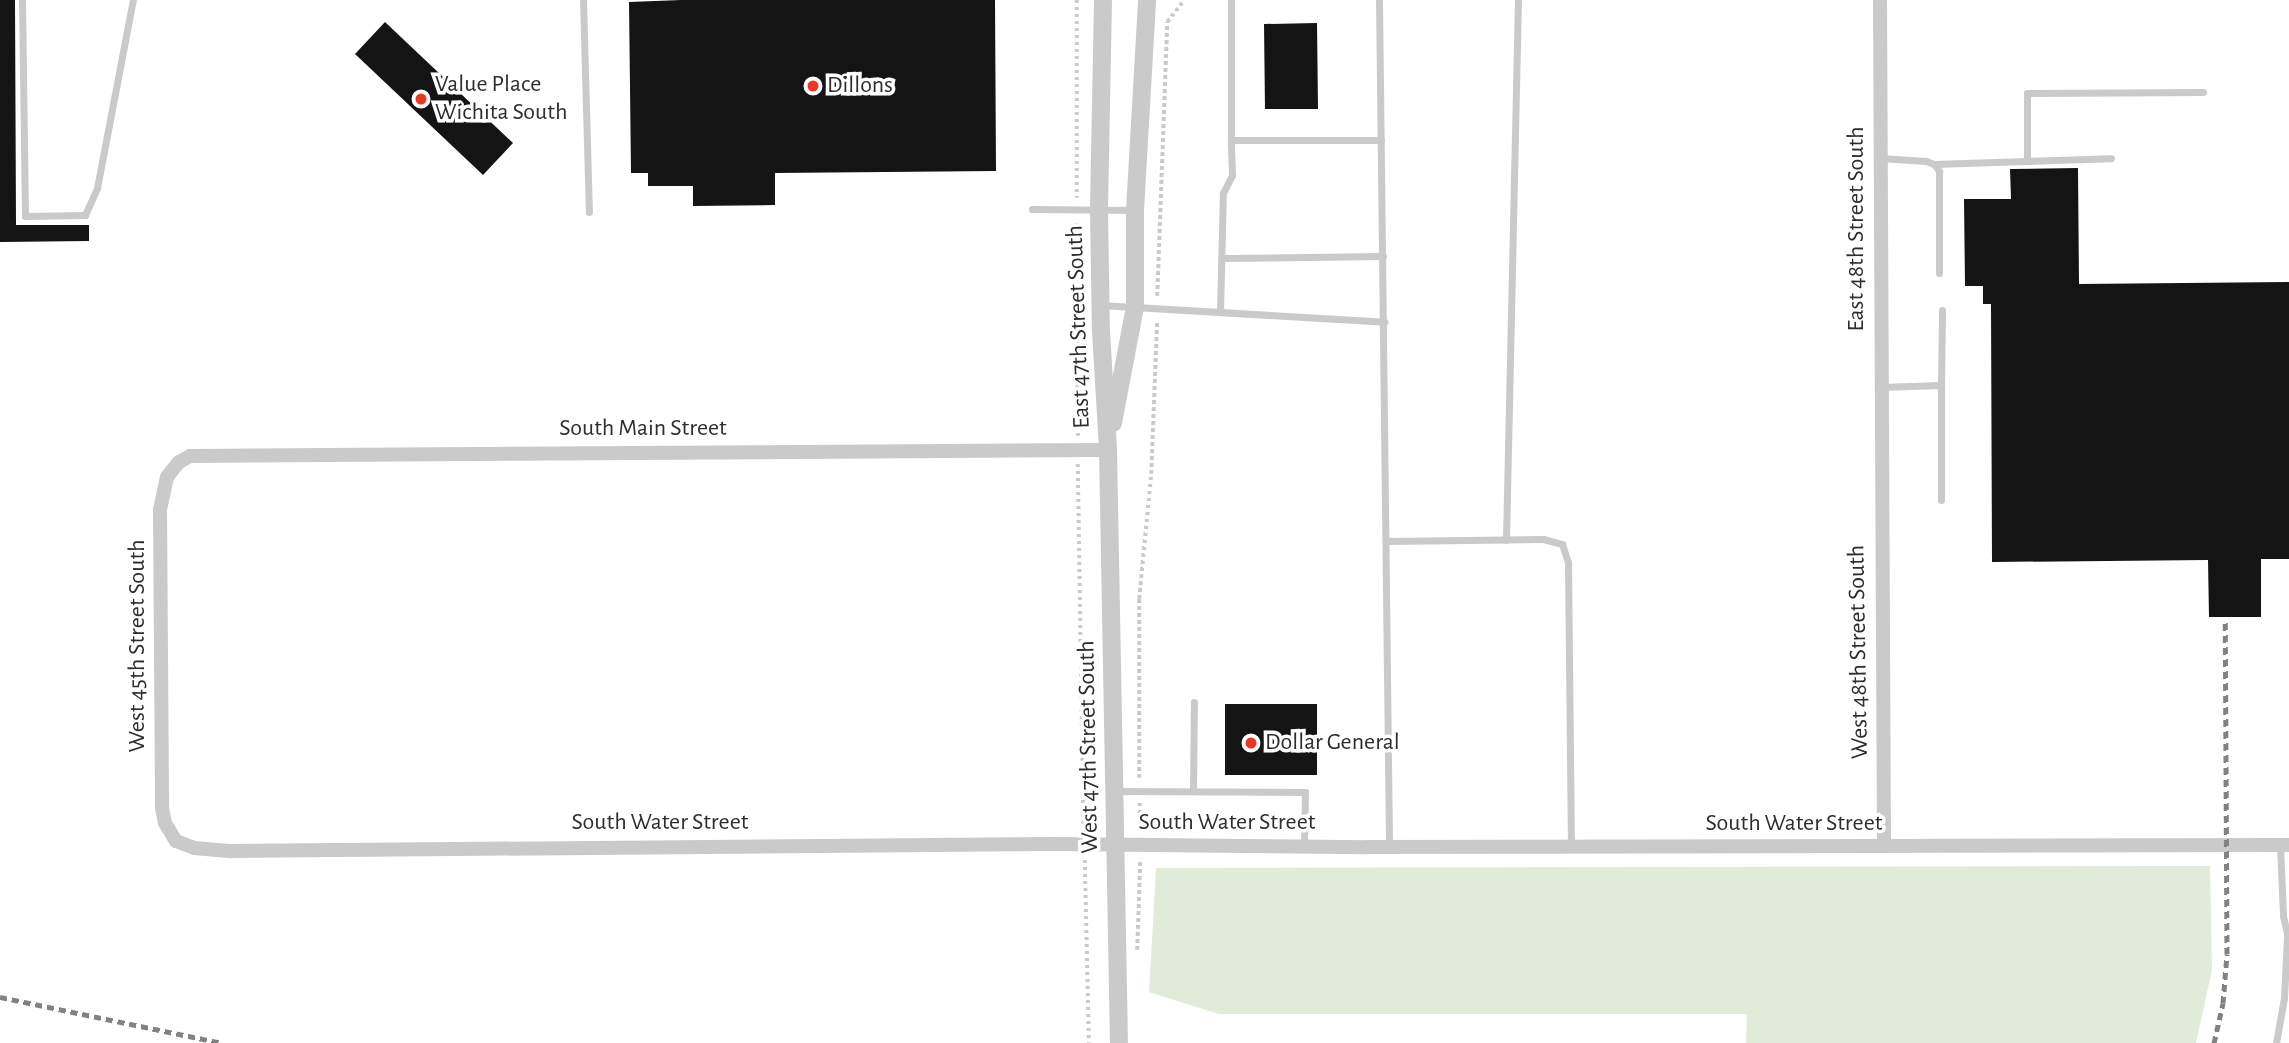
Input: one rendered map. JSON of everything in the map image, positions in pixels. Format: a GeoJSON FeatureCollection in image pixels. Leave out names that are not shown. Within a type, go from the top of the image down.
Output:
{"type":"FeatureCollection","features":[{"type":"Feature","properties":{"kind":"street","name":"East 47th Street South"},"geometry":{"type":"LineString","coordinates":[[1104,0],[1100,209],[1101,305],[1108,450]]}},
{"type":"Feature","properties":{"kind":"street","name":"East 47th Street South"},"geometry":{"type":"LineString","coordinates":[[1108,450],[1135,307],[1135,209],[1147,0]]}},
{"type":"Feature","properties":{"kind":"street","name":"East 48th Street South"},"geometry":{"type":"LineString","coordinates":[[1880,0],[1880,458]]}},
{"type":"Feature","properties":{"kind":"street","name":"South Main Street"},"geometry":{"type":"LineString","coordinates":[[179,461],[202,454],[1108,450]]}},
{"type":"Feature","properties":{"kind":"street","name":"West 47th Street South"},"geometry":{"type":"LineString","coordinates":[[1108,450],[1119,1043]]}},
{"type":"Feature","properties":{"kind":"street","name":"West 48th Street South"},"geometry":{"type":"LineString","coordinates":[[1880,458],[1884,846]]}},
{"type":"Feature","properties":{"kind":"street","name":"West 45th Street South"},"geometry":{"type":"LineString","coordinates":[[170,834],[162,808],[160,509],[167,477],[179,461]]}},
{"type":"Feature","properties":{"kind":"street","name":"South Water Street"},"geometry":{"type":"LineString","coordinates":[[170,834],[176,841],[194,848],[232,851],[1084,845],[2284,845]]}},
{"type":"Feature","properties":{"kind":"lane"},"geometry":{"type":"LineString","coordinates":[[22,0],[25,216],[85,215],[97,188],[133,0]]}},
{"type":"Feature","properties":{"kind":"lane"},"geometry":{"type":"LineString","coordinates":[[583,0],[589,212]]}},
{"type":"Feature","properties":{"kind":"lane"},"geometry":{"type":"LineString","coordinates":[[1220,312],[1223,193],[1232,175],[1231,0]]}},
{"type":"Feature","properties":{"kind":"lane"},"geometry":{"type":"LineString","coordinates":[[1379,0],[1389,847]]}},
{"type":"Feature","properties":{"kind":"lane"},"geometry":{"type":"LineString","coordinates":[[1506,540],[1518,0]]}},
{"type":"Feature","properties":{"kind":"lane"},"geometry":{"type":"LineString","coordinates":[[2027,161],[2027,93],[2203,92]]}},
{"type":"Feature","properties":{"kind":"lane"},"geometry":{"type":"LineString","coordinates":[[1231,140],[1381,140]]}},
{"type":"Feature","properties":{"kind":"lane"},"geometry":{"type":"LineString","coordinates":[[1880,158],[1934,163],[2111,158]]}},
{"type":"Feature","properties":{"kind":"lane"},"geometry":{"type":"LineString","coordinates":[[1934,163],[1939,172],[1939,273]]}},
{"type":"Feature","properties":{"kind":"lane"},"geometry":{"type":"LineString","coordinates":[[1032,209],[1135,209]]}},
{"type":"Feature","properties":{"kind":"lane"},"geometry":{"type":"LineString","coordinates":[[1221,258],[1383,257]]}},
{"type":"Feature","properties":{"kind":"lane"},"geometry":{"type":"LineString","coordinates":[[1101,305],[1384,322]]}},
{"type":"Feature","properties":{"kind":"lane"},"geometry":{"type":"LineString","coordinates":[[1941,500],[1942,310]]}},
{"type":"Feature","properties":{"kind":"lane"},"geometry":{"type":"LineString","coordinates":[[1880,387],[1941,385]]}},
{"type":"Feature","properties":{"kind":"lane"},"geometry":{"type":"LineString","coordinates":[[1386,541],[1543,539],[1562,544],[1568,563],[1571,847]]}},
{"type":"Feature","properties":{"kind":"lane"},"geometry":{"type":"LineString","coordinates":[[1193,791],[1194,702]]}},
{"type":"Feature","properties":{"kind":"lane"},"geometry":{"type":"LineString","coordinates":[[1115,791],[1305,792],[1304,846]]}},
{"type":"Feature","properties":{"kind":"lane"},"geometry":{"type":"LineString","coordinates":[[2276,1043],[2284,998],[2288,937],[2284,845]]}},
{"type":"Feature","properties":{"kind":"path"},"geometry":{"type":"LineString","coordinates":[[1077,0],[1078,450],[1089,1043]]}},
{"type":"Feature","properties":{"kind":"path"},"geometry":{"type":"LineString","coordinates":[[1136,961],[1140,846],[1139,600],[1151,474],[1167,22],[1184,0]]}},
{"type":"Feature","properties":{"kind":"green space"},"geometry":{"type":"Polygon","coordinates":[[[2210,866],[2212,970],[2196,1043],[1746,1043],[1747,1014],[1219,1014],[1149,992],[1156,868],[2210,866]]]}},
{"type":"Feature","properties":{"kind":"building"},"geometry":{"type":"Polygon","coordinates":[[[0,0],[15,0],[16,225],[89,225],[89,241],[0,242],[0,0]]]}},
{"type":"Feature","properties":{"kind":"building","name":"Dillons"},"geometry":{"type":"Polygon","coordinates":[[[995,0],[996,171],[775,173],[775,205],[693,206],[693,186],[648,186],[648,173],[631,173],[629,2],[995,0]]]}},
{"type":"Feature","properties":{"kind":"building"},"geometry":{"type":"Polygon","coordinates":[[[385,22],[513,143],[483,175],[355,54],[385,22]]]}},
{"type":"Feature","properties":{"kind":"building"},"geometry":{"type":"Polygon","coordinates":[[[1317,23],[1318,109],[1265,109],[1264,24],[1317,23]]]}},
{"type":"Feature","properties":{"kind":"building"},"geometry":{"type":"Polygon","coordinates":[[[2078,168],[2079,284],[2289,282],[2289,559],[2261,559],[2261,617],[2209,617],[2208,560],[1992,562],[1991,304],[1983,304],[1983,286],[1965,286],[1964,199],[2011,199],[2010,169],[2078,168]]]}},
{"type":"Feature","properties":{"kind":"building"},"geometry":{"type":"Polygon","coordinates":[[[1225,704],[1317,704],[1317,775],[1225,775],[1225,704]]]}},
{"type":"Feature","properties":{"kind":"railway"},"geometry":{"type":"LineString","coordinates":[[2214,1043],[2223,1003],[2227,954],[2225,622]]}},
{"type":"Feature","properties":{"kind":"railway"},"geometry":{"type":"LineString","coordinates":[[0,997],[223,1043]]}},
{"type":"Feature","properties":{"kind":"place","name":"Dillons"},"geometry":{"type":"Point","coordinates":[813,86]}},
{"type":"Feature","properties":{"kind":"place","name":"Value Place Wichita South"},"geometry":{"type":"Point","coordinates":[421,99]}},
{"type":"Feature","properties":{"kind":"place","name":"Dollar General"},"geometry":{"type":"Point","coordinates":[1251,743]}}]}
